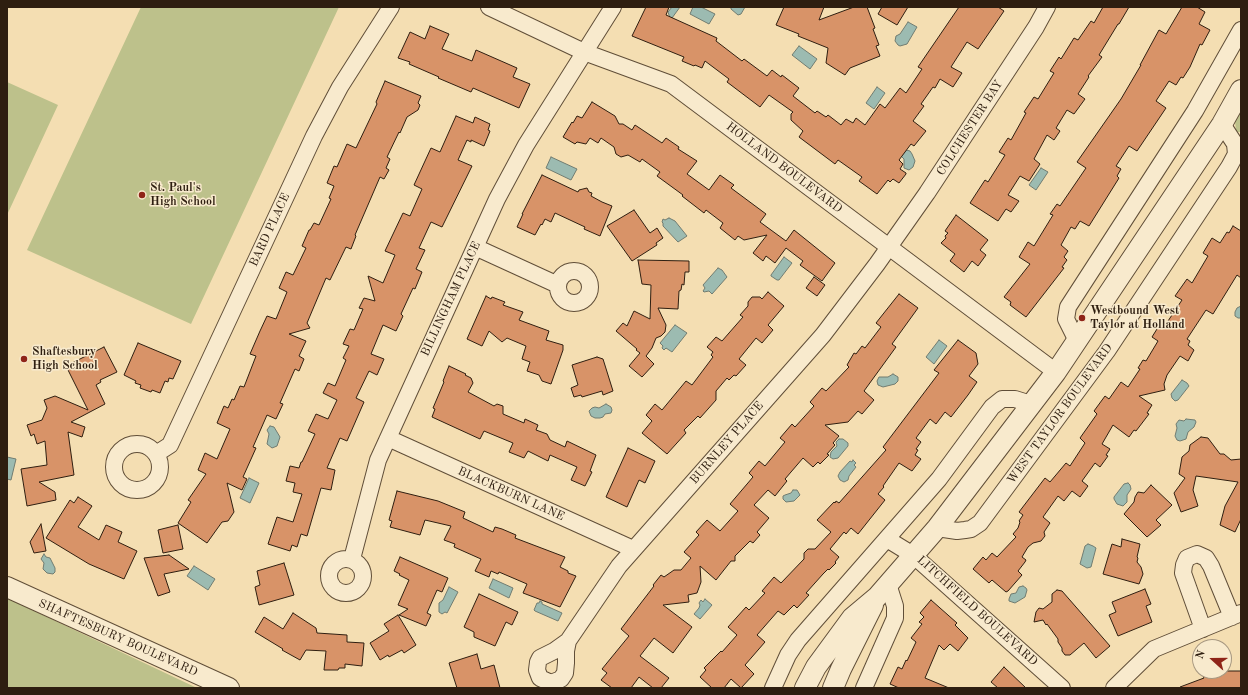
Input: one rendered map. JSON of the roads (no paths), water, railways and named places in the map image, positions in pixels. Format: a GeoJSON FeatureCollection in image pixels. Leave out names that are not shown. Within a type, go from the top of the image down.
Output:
{"type":"FeatureCollection","features":[{"type":"Feature","properties":{"kind":"street","name":"BARD PLACE"},"geometry":{"type":"LineString","coordinates":[[156,454],[170,445],[314,136],[340,87],[391,7]]}},
{"type":"Feature","properties":{"kind":"street","name":"HOLLAND BOULEVARD"},"geometry":{"type":"LineString","coordinates":[[489,7],[584,52],[671,84],[1056,372]]}},
{"type":"Feature","properties":{"kind":"street"},"geometry":{"type":"LineString","coordinates":[[584,52],[613,7]]}},
{"type":"Feature","properties":{"kind":"street","name":"COLCHESTER BAY"},"geometry":{"type":"LineString","coordinates":[[889,247],[1048,7]]}},
{"type":"Feature","properties":{"kind":"street"},"geometry":{"type":"LineString","coordinates":[[1077,341],[1066,319],[1068,306],[1195,111],[1241,30]]}},
{"type":"Feature","properties":{"kind":"street","name":"BILLINGHAM PLACE"},"geometry":{"type":"LineString","coordinates":[[352,560],[378,460],[475,247],[497,199],[526,145],[584,52]]}},
{"type":"Feature","properties":{"kind":"street"},"geometry":{"type":"LineString","coordinates":[[804,688],[816,667],[852,618],[882,590],[937,528],[1056,372],[1222,124],[1241,90]]}},
{"type":"Feature","properties":{"kind":"street","name":"WEST TAYLOR BOULEVARD"},"geometry":{"type":"LineString","coordinates":[[937,528],[957,531],[971,529],[980,523],[1107,351],[1229,167],[1236,154],[1235,144],[1222,124]]}},
{"type":"Feature","properties":{"kind":"street"},"geometry":{"type":"LineString","coordinates":[[475,247],[558,285]]}},
{"type":"Feature","properties":{"kind":"street","name":"BURNLEY PLACE"},"geometry":{"type":"LineString","coordinates":[[568,641],[619,566],[823,335],[889,247]]}},
{"type":"Feature","properties":{"kind":"street"},"geometry":{"type":"LineString","coordinates":[[773,688],[788,655],[798,640],[939,479],[992,408],[1002,399],[1016,399],[1032,404]]}},
{"type":"Feature","properties":{"kind":"street","name":"BLACKBURN LANE"},"geometry":{"type":"LineString","coordinates":[[388,438],[633,549]]}},
{"type":"Feature","properties":{"kind":"street","name":"LITCHFIELD BOULEVARD"},"geometry":{"type":"LineString","coordinates":[[887,540],[913,555],[1062,688]]}},
{"type":"Feature","properties":{"kind":"street"},"geometry":{"type":"LineString","coordinates":[[1114,688],[1154,649],[1203,629],[1236,615],[1206,558],[1197,554],[1187,558],[1183,573],[1203,629]]}},
{"type":"Feature","properties":{"kind":"street","name":"SHAFTESBURY BOULEVARD"},"geometry":{"type":"LineString","coordinates":[[7,588],[229,688]]}},
{"type":"Feature","properties":{"kind":"street"},"geometry":{"type":"LineString","coordinates":[[833,688],[841,669],[882,590]]}},
{"type":"Feature","properties":{"kind":"street"},"geometry":{"type":"LineString","coordinates":[[864,688],[895,618],[895,606],[882,590]]}},
{"type":"Feature","properties":{"kind":"water"},"geometry":{"type":"Polygon","coordinates":[[[672,7],[680,7],[672,18],[670,18],[668,12],[672,7]]]}},
{"type":"Feature","properties":{"kind":"water"},"geometry":{"type":"Polygon","coordinates":[[[693,7],[701,7],[715,14],[709,24],[690,14],[693,7]]]}},
{"type":"Feature","properties":{"kind":"water"},"geometry":{"type":"Polygon","coordinates":[[[731,7],[745,7],[741,14],[738,15],[731,9],[731,7]]]}},
{"type":"Feature","properties":{"kind":"water"},"geometry":{"type":"Polygon","coordinates":[[[908,22],[917,27],[907,44],[900,46],[895,41],[896,36],[900,34],[908,22]]]}},
{"type":"Feature","properties":{"kind":"water"},"geometry":{"type":"Polygon","coordinates":[[[799,46],[817,59],[810,69],[792,55],[799,46]]]}},
{"type":"Feature","properties":{"kind":"water"},"geometry":{"type":"Polygon","coordinates":[[[877,87],[885,93],[874,109],[866,103],[877,87]]]}},
{"type":"Feature","properties":{"kind":"water"},"geometry":{"type":"Polygon","coordinates":[[[906,150],[910,151],[915,161],[913,167],[909,170],[904,168],[904,159],[901,156],[906,150]]]}},
{"type":"Feature","properties":{"kind":"water"},"geometry":{"type":"Polygon","coordinates":[[[551,157],[577,169],[571,180],[546,168],[551,157]]]}},
{"type":"Feature","properties":{"kind":"water"},"geometry":{"type":"Polygon","coordinates":[[[1041,168],[1048,172],[1036,190],[1029,185],[1041,168]]]}},
{"type":"Feature","properties":{"kind":"water"},"geometry":{"type":"Polygon","coordinates":[[[669,218],[675,221],[687,236],[678,242],[663,226],[663,219],[665,220],[669,218]]]}},
{"type":"Feature","properties":{"kind":"water"},"geometry":{"type":"Polygon","coordinates":[[[784,257],[792,263],[779,280],[777,280],[771,275],[784,257]]]}},
{"type":"Feature","properties":{"kind":"water"},"geometry":{"type":"Polygon","coordinates":[[[718,268],[722,270],[727,277],[712,294],[709,291],[704,292],[703,291],[705,288],[703,285],[718,268]]]}},
{"type":"Feature","properties":{"kind":"water"},"geometry":{"type":"Polygon","coordinates":[[[1241,306],[1241,318],[1238,318],[1235,316],[1235,312],[1237,308],[1241,306]]]}},
{"type":"Feature","properties":{"kind":"water"},"geometry":{"type":"Polygon","coordinates":[[[675,325],[687,333],[672,352],[666,348],[664,350],[660,343],[675,325]]]}},
{"type":"Feature","properties":{"kind":"water"},"geometry":{"type":"Polygon","coordinates":[[[939,340],[947,346],[934,364],[926,357],[939,340]]]}},
{"type":"Feature","properties":{"kind":"water"},"geometry":{"type":"Polygon","coordinates":[[[893,374],[898,377],[898,381],[895,384],[883,387],[878,385],[877,381],[879,377],[888,377],[893,374]]]}},
{"type":"Feature","properties":{"kind":"water"},"geometry":{"type":"Polygon","coordinates":[[[1182,380],[1189,386],[1178,400],[1175,401],[1171,394],[1182,380]]]}},
{"type":"Feature","properties":{"kind":"water"},"geometry":{"type":"Polygon","coordinates":[[[606,404],[611,407],[611,413],[605,414],[600,418],[591,416],[589,411],[592,408],[599,408],[606,404]]]}},
{"type":"Feature","properties":{"kind":"water"},"geometry":{"type":"Polygon","coordinates":[[[1186,419],[1195,420],[1196,422],[1194,427],[1188,432],[1186,439],[1180,441],[1177,440],[1175,436],[1177,428],[1176,424],[1179,420],[1184,421],[1186,419]]]}},
{"type":"Feature","properties":{"kind":"water"},"geometry":{"type":"Polygon","coordinates":[[[270,426],[274,427],[280,437],[277,446],[272,448],[267,444],[269,434],[267,430],[270,426]]]}},
{"type":"Feature","properties":{"kind":"water"},"geometry":{"type":"Polygon","coordinates":[[[839,439],[843,439],[848,443],[848,446],[838,458],[833,459],[830,457],[831,452],[837,446],[836,442],[839,439]]]}},
{"type":"Feature","properties":{"kind":"water"},"geometry":{"type":"Polygon","coordinates":[[[7,457],[16,459],[11,480],[7,479],[7,457]]]}},
{"type":"Feature","properties":{"kind":"water"},"geometry":{"type":"Polygon","coordinates":[[[853,460],[856,463],[854,465],[856,467],[849,476],[848,480],[844,482],[840,480],[838,476],[840,472],[850,461],[852,462],[853,460]]]}},
{"type":"Feature","properties":{"kind":"water"},"geometry":{"type":"Polygon","coordinates":[[[249,478],[259,483],[250,503],[240,498],[249,478]]]}},
{"type":"Feature","properties":{"kind":"water"},"geometry":{"type":"Polygon","coordinates":[[[1128,483],[1131,489],[1127,495],[1127,502],[1123,506],[1117,504],[1114,497],[1124,484],[1128,483]]]}},
{"type":"Feature","properties":{"kind":"water"},"geometry":{"type":"Polygon","coordinates":[[[793,490],[797,490],[800,495],[794,501],[786,502],[783,499],[783,496],[791,493],[793,490]]]}},
{"type":"Feature","properties":{"kind":"water"},"geometry":{"type":"Polygon","coordinates":[[[1088,544],[1096,548],[1091,567],[1087,568],[1080,564],[1085,546],[1088,544]]]}},
{"type":"Feature","properties":{"kind":"water"},"geometry":{"type":"Polygon","coordinates":[[[44,554],[46,557],[50,558],[55,568],[55,572],[53,574],[47,573],[43,569],[44,563],[41,559],[44,554]]]}},
{"type":"Feature","properties":{"kind":"water"},"geometry":{"type":"Polygon","coordinates":[[[194,566],[215,579],[208,590],[187,576],[194,566]]]}},
{"type":"Feature","properties":{"kind":"water"},"geometry":{"type":"Polygon","coordinates":[[[493,579],[513,588],[509,598],[489,588],[493,579]]]}},
{"type":"Feature","properties":{"kind":"water"},"geometry":{"type":"Polygon","coordinates":[[[1023,586],[1027,590],[1025,597],[1015,603],[1009,601],[1011,594],[1016,593],[1019,587],[1023,586]]]}},
{"type":"Feature","properties":{"kind":"water"},"geometry":{"type":"Polygon","coordinates":[[[449,587],[458,592],[447,613],[445,612],[442,614],[439,612],[439,603],[443,600],[449,587]]]}},
{"type":"Feature","properties":{"kind":"water"},"geometry":{"type":"Polygon","coordinates":[[[705,599],[712,605],[700,619],[694,614],[699,608],[699,603],[701,600],[703,602],[705,599]]]}},
{"type":"Feature","properties":{"kind":"water"},"geometry":{"type":"Polygon","coordinates":[[[540,601],[542,604],[562,613],[558,621],[534,610],[537,603],[540,601]]]}},
{"type":"Feature","properties":{"kind":"place","name":"St. Paul's High School"},"geometry":{"type":"Point","coordinates":[142,195]}},
{"type":"Feature","properties":{"kind":"place","name":"Westbound West Taylor at Holland"},"geometry":{"type":"Point","coordinates":[1082,318]}},
{"type":"Feature","properties":{"kind":"place","name":"Shaftesbury High School"},"geometry":{"type":"Point","coordinates":[24,359]}}]}
